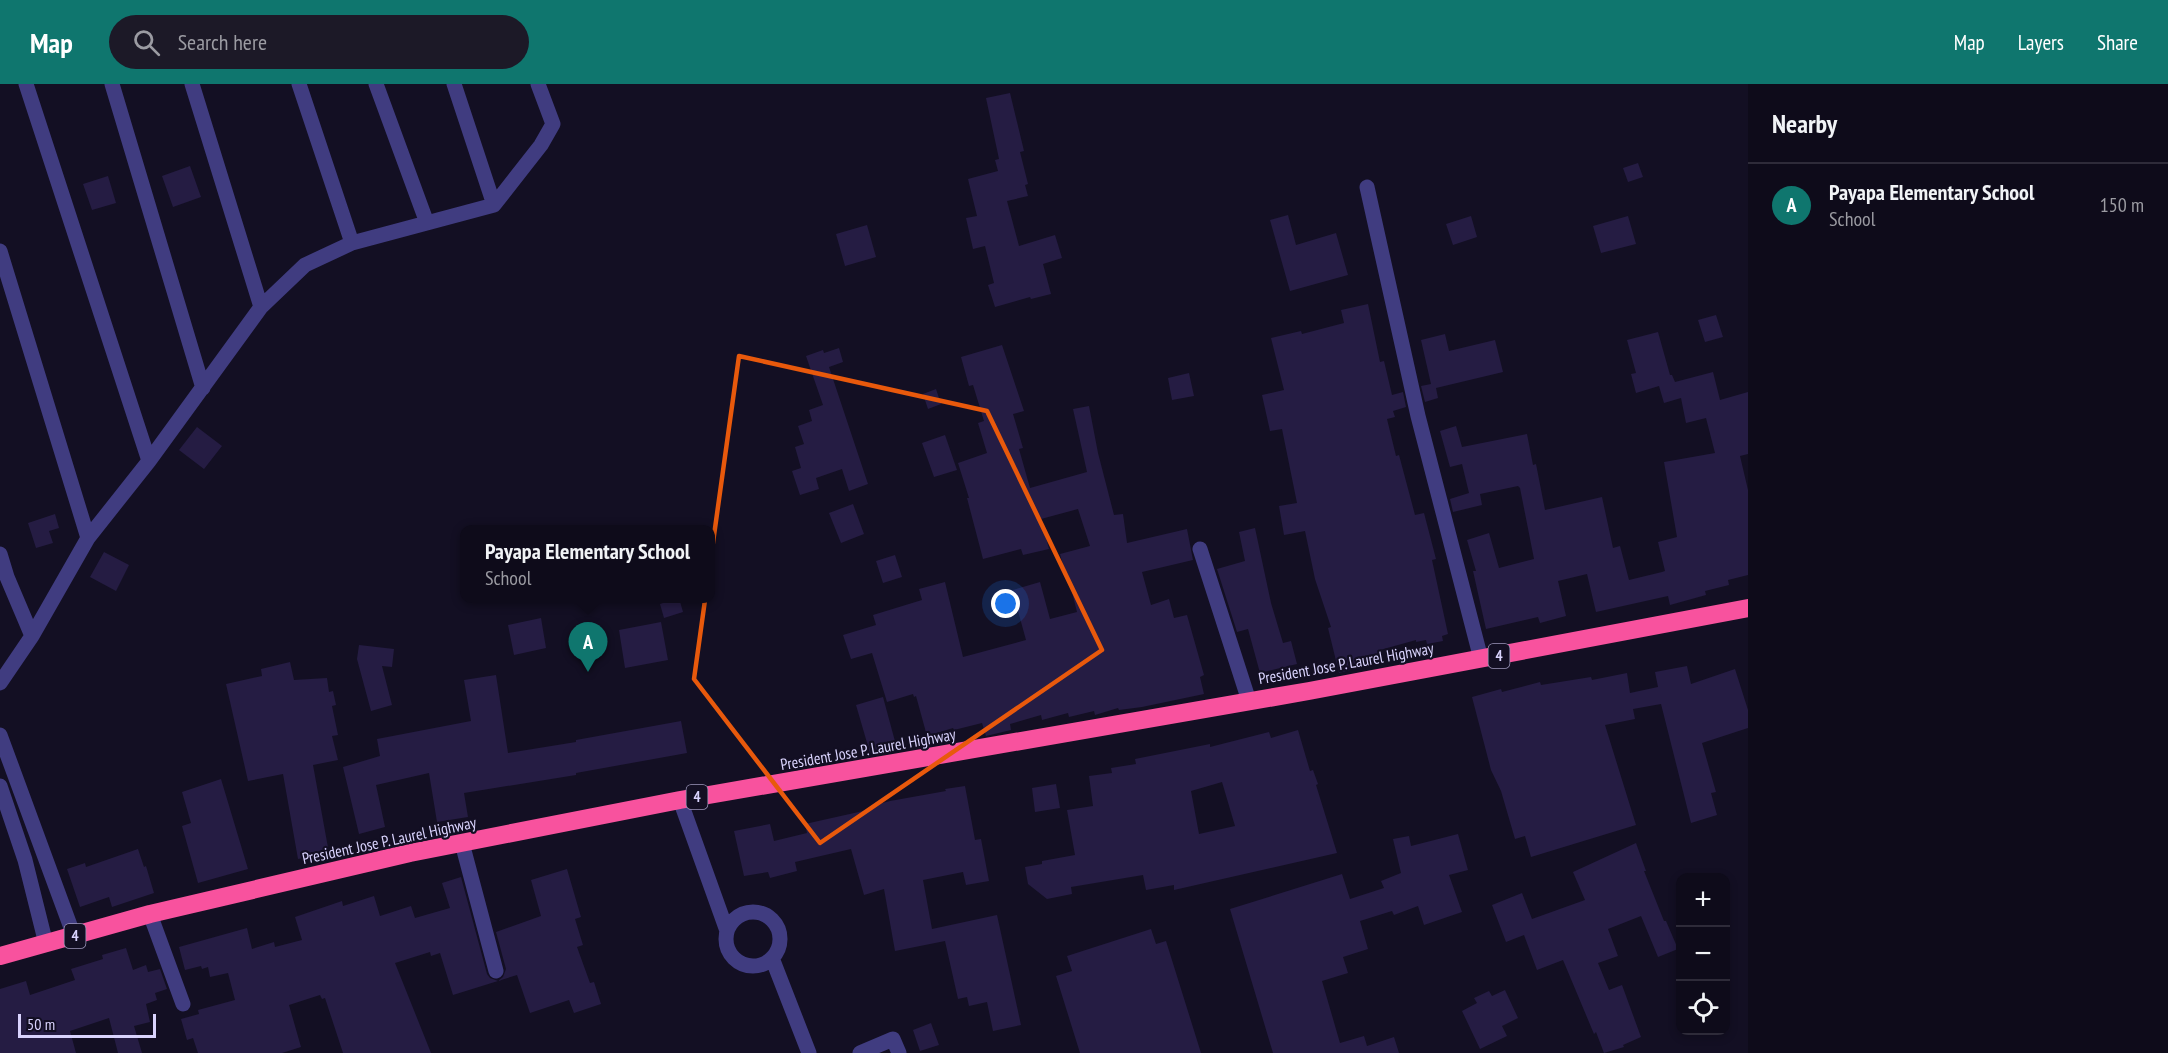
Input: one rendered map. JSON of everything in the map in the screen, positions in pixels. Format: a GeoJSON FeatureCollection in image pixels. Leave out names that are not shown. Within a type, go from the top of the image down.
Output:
{"type":"FeatureCollection","features":[{"type":"Feature","properties":{"kind":"highway","name":"President Jose P. Laurel Highway"},"geometry":{"type":"LineString","coordinates":[[0,956],[150,914],[462,843],[680,800],[1249,701],[1748,608]]}},
{"type":"Feature","properties":{"kind":"street"},"geometry":{"type":"LineString","coordinates":[[26,84],[149,461]]}},
{"type":"Feature","properties":{"kind":"street"},"geometry":{"type":"LineString","coordinates":[[112,84],[203,388]]}},
{"type":"Feature","properties":{"kind":"street"},"geometry":{"type":"LineString","coordinates":[[192,84],[261,307]]}},
{"type":"Feature","properties":{"kind":"street"},"geometry":{"type":"LineString","coordinates":[[299,84],[352,243]]}},
{"type":"Feature","properties":{"kind":"street"},"geometry":{"type":"LineString","coordinates":[[376,84],[427,223]]}},
{"type":"Feature","properties":{"kind":"street"},"geometry":{"type":"LineString","coordinates":[[454,84],[494,205]]}},
{"type":"Feature","properties":{"kind":"street"},"geometry":{"type":"LineString","coordinates":[[0,683],[32,636],[88,538],[149,461],[261,307],[305,265],[352,243],[494,205],[542,145],[553,124],[538,84]]}},
{"type":"Feature","properties":{"kind":"street"},"geometry":{"type":"LineString","coordinates":[[1367,187],[1418,416],[1480,659]]}},
{"type":"Feature","properties":{"kind":"street"},"geometry":{"type":"LineString","coordinates":[[0,251],[88,538]]}},
{"type":"Feature","properties":{"kind":"street"},"geometry":{"type":"LineString","coordinates":[[1200,549],[1249,701]]}},
{"type":"Feature","properties":{"kind":"street"},"geometry":{"type":"LineString","coordinates":[[0,554],[4,578],[32,636]]}},
{"type":"Feature","properties":{"kind":"street"},"geometry":{"type":"LineString","coordinates":[[0,735],[7,778],[22,795],[74,936]]}},
{"type":"Feature","properties":{"kind":"street"},"geometry":{"type":"LineString","coordinates":[[0,786],[25,860],[46,944]]}},
{"type":"Feature","properties":{"kind":"street"},"geometry":{"type":"LineString","coordinates":[[680,800],[727,931],[728,948],[738,962],[754,966],[762,965],[772,958],[780,946],[781,937],[778,927],[765,914],[756,911],[738,916],[727,931]]}},
{"type":"Feature","properties":{"kind":"street"},"geometry":{"type":"LineString","coordinates":[[462,843],[496,971]]}},
{"type":"Feature","properties":{"kind":"street"},"geometry":{"type":"LineString","coordinates":[[150,914],[183,1004]]}},
{"type":"Feature","properties":{"kind":"street"},"geometry":{"type":"LineString","coordinates":[[772,958],[808,1053]]}},
{"type":"Feature","properties":{"kind":"street"},"geometry":{"type":"LineString","coordinates":[[860,1053],[893,1039],[899,1053]]}},
{"type":"Feature","properties":{"kind":"highlighted area"},"geometry":{"type":"Polygon","coordinates":[[[739,356],[987,411],[1102,650],[820,843],[694,679],[739,356]]]}},
{"type":"Feature","properties":{"kind":"building"},"geometry":{"type":"Polygon","coordinates":[[[1010,93],[1024,151],[1020,152],[1028,184],[1025,185],[1028,196],[1007,201],[1019,246],[1055,235],[1062,258],[1043,264],[1051,294],[1031,299],[1030,297],[995,307],[988,285],[994,283],[985,246],[973,249],[966,218],[977,216],[968,179],[998,171],[995,160],[999,159],[986,98],[1010,93]]]}},
{"type":"Feature","properties":{"kind":"building"},"geometry":{"type":"Polygon","coordinates":[[[1638,163],[1643,177],[1628,182],[1623,168],[1638,163]]]}},
{"type":"Feature","properties":{"kind":"building"},"geometry":{"type":"Polygon","coordinates":[[[190,166],[201,197],[173,207],[162,176],[190,166]]]}},
{"type":"Feature","properties":{"kind":"building"},"geometry":{"type":"Polygon","coordinates":[[[108,176],[116,203],[92,210],[83,184],[108,176]]]}},
{"type":"Feature","properties":{"kind":"building"},"geometry":{"type":"Polygon","coordinates":[[[1288,215],[1296,245],[1336,233],[1348,275],[1290,291],[1270,220],[1288,215]]]}},
{"type":"Feature","properties":{"kind":"building"},"geometry":{"type":"Polygon","coordinates":[[[1471,216],[1477,237],[1453,245],[1446,224],[1471,216]]]}},
{"type":"Feature","properties":{"kind":"building"},"geometry":{"type":"Polygon","coordinates":[[[1628,216],[1636,244],[1601,253],[1593,226],[1628,216]]]}},
{"type":"Feature","properties":{"kind":"building"},"geometry":{"type":"Polygon","coordinates":[[[867,225],[876,257],[845,266],[836,234],[867,225]]]}},
{"type":"Feature","properties":{"kind":"building"},"geometry":{"type":"Polygon","coordinates":[[[1368,304],[1380,362],[1384,361],[1392,395],[1403,392],[1406,407],[1393,411],[1395,417],[1387,419],[1415,515],[1424,513],[1436,559],[1432,560],[1448,634],[1442,636],[1443,641],[1427,644],[1426,640],[1416,642],[1416,640],[1380,650],[1384,661],[1339,673],[1328,628],[1331,627],[1315,579],[1305,531],[1284,535],[1279,506],[1297,503],[1282,429],[1270,431],[1262,395],[1284,390],[1271,338],[1301,331],[1302,334],[1344,323],[1341,310],[1368,304]]]}},
{"type":"Feature","properties":{"kind":"building"},"geometry":{"type":"Polygon","coordinates":[[[1716,315],[1723,337],[1705,342],[1698,320],[1716,315]]]}},
{"type":"Feature","properties":{"kind":"building"},"geometry":{"type":"Polygon","coordinates":[[[1658,332],[1670,375],[1675,382],[1713,372],[1720,400],[1748,392],[1748,454],[1740,456],[1748,490],[1748,575],[1728,580],[1729,585],[1705,591],[1706,595],[1670,605],[1668,596],[1596,612],[1587,574],[1558,581],[1566,616],[1540,623],[1538,617],[1486,629],[1473,571],[1476,571],[1467,540],[1489,533],[1499,568],[1534,559],[1520,488],[1518,486],[1480,494],[1482,505],[1453,512],[1450,499],[1469,493],[1462,464],[1450,467],[1440,431],[1456,426],[1462,447],[1527,434],[1533,465],[1536,464],[1545,510],[1602,497],[1613,548],[1620,546],[1629,580],[1665,571],[1658,542],[1677,537],[1664,462],[1715,453],[1706,418],[1686,423],[1681,398],[1664,403],[1659,386],[1636,393],[1631,374],[1636,373],[1627,340],[1658,332]]]}},
{"type":"Feature","properties":{"kind":"building"},"geometry":{"type":"Polygon","coordinates":[[[1445,334],[1449,351],[1495,340],[1503,372],[1436,388],[1438,398],[1425,402],[1421,386],[1431,384],[1421,340],[1445,334]]]}},
{"type":"Feature","properties":{"kind":"building"},"geometry":{"type":"Polygon","coordinates":[[[1002,345],[1024,411],[1013,414],[1023,448],[1019,449],[1030,488],[1087,472],[1073,409],[1089,406],[1114,515],[1123,514],[1127,543],[1187,529],[1193,560],[1142,572],[1151,605],[1169,599],[1174,618],[1187,615],[1204,675],[1200,677],[1204,694],[1142,707],[1119,710],[1118,708],[1095,715],[1094,711],[1069,717],[1068,713],[1042,720],[1041,715],[1010,724],[1011,730],[986,736],[982,723],[954,730],[953,728],[927,736],[916,696],[914,697],[913,694],[887,702],[872,653],[851,659],[843,635],[876,625],[873,615],[922,600],[919,589],[945,582],[963,657],[1026,640],[1018,611],[1001,617],[994,593],[1040,582],[1050,619],[1077,612],[1060,554],[1090,546],[1078,509],[1041,519],[1049,549],[1023,555],[1021,549],[983,559],[967,498],[969,498],[958,463],[987,453],[978,423],[984,421],[973,385],[969,386],[961,357],[1002,345]]]}},
{"type":"Feature","properties":{"kind":"building"},"geometry":{"type":"Polygon","coordinates":[[[839,348],[843,362],[829,367],[868,484],[849,491],[842,469],[816,478],[819,489],[800,495],[792,471],[801,468],[795,447],[804,444],[798,426],[812,421],[809,410],[823,405],[806,356],[823,350],[824,353],[839,348]]]}},
{"type":"Feature","properties":{"kind":"building"},"geometry":{"type":"Polygon","coordinates":[[[1189,373],[1194,396],[1172,400],[1168,378],[1189,373]]]}},
{"type":"Feature","properties":{"kind":"building"},"geometry":{"type":"Polygon","coordinates":[[[936,389],[941,404],[928,409],[923,394],[936,389]]]}},
{"type":"Feature","properties":{"kind":"building"},"geometry":{"type":"Polygon","coordinates":[[[197,427],[222,446],[204,469],[179,450],[197,427]]]}},
{"type":"Feature","properties":{"kind":"building"},"geometry":{"type":"Polygon","coordinates":[[[945,435],[957,470],[934,477],[922,443],[945,435]]]}},
{"type":"Feature","properties":{"kind":"building"},"geometry":{"type":"Polygon","coordinates":[[[853,504],[864,534],[841,543],[829,513],[853,504]]]}},
{"type":"Feature","properties":{"kind":"building"},"geometry":{"type":"Polygon","coordinates":[[[55,514],[59,528],[49,531],[53,543],[36,548],[28,523],[55,514]]]}},
{"type":"Feature","properties":{"kind":"building"},"geometry":{"type":"Polygon","coordinates":[[[1255,528],[1271,603],[1283,643],[1291,641],[1297,664],[1260,673],[1248,629],[1237,632],[1217,569],[1245,561],[1239,532],[1255,528]]]}},
{"type":"Feature","properties":{"kind":"building"},"geometry":{"type":"Polygon","coordinates":[[[104,552],[129,565],[116,591],[90,577],[104,552]]]}},
{"type":"Feature","properties":{"kind":"building"},"geometry":{"type":"Polygon","coordinates":[[[895,555],[902,577],[883,583],[876,561],[895,555]]]}},
{"type":"Feature","properties":{"kind":"building"},"geometry":{"type":"Polygon","coordinates":[[[680,603],[683,612],[664,618],[660,604],[680,603]]]}},
{"type":"Feature","properties":{"kind":"building"},"geometry":{"type":"Polygon","coordinates":[[[541,618],[546,648],[514,655],[508,625],[541,618]]]}},
{"type":"Feature","properties":{"kind":"building"},"geometry":{"type":"Polygon","coordinates":[[[661,622],[668,660],[625,668],[619,630],[661,622]]]}},
{"type":"Feature","properties":{"kind":"building"},"geometry":{"type":"Polygon","coordinates":[[[359,645],[394,649],[392,667],[382,666],[392,705],[371,711],[357,659],[359,645]]]}},
{"type":"Feature","properties":{"kind":"building"},"geometry":{"type":"Polygon","coordinates":[[[290,662],[294,680],[327,678],[329,692],[333,691],[336,705],[332,706],[338,735],[332,736],[338,760],[313,765],[329,853],[298,859],[283,774],[248,781],[226,684],[262,676],[261,669],[290,662]]]}},
{"type":"Feature","properties":{"kind":"building"},"geometry":{"type":"Polygon","coordinates":[[[1687,666],[1691,684],[1735,669],[1748,710],[1748,728],[1702,743],[1716,792],[1711,793],[1717,815],[1691,823],[1661,704],[1633,709],[1635,719],[1605,725],[1636,825],[1531,857],[1525,836],[1515,839],[1501,791],[1491,770],[1472,697],[1540,682],[1541,685],[1591,677],[1592,680],[1627,673],[1630,693],[1658,687],[1655,672],[1687,666]]]}},
{"type":"Feature","properties":{"kind":"building"},"geometry":{"type":"Polygon","coordinates":[[[496,675],[508,753],[681,721],[687,753],[576,773],[576,775],[464,793],[468,817],[437,822],[429,773],[376,785],[385,827],[359,834],[343,767],[380,756],[377,739],[471,721],[464,680],[496,675]]]}},
{"type":"Feature","properties":{"kind":"building"},"geometry":{"type":"Polygon","coordinates":[[[883,697],[896,745],[870,753],[856,705],[883,697]]]}},
{"type":"Feature","properties":{"kind":"building"},"geometry":{"type":"Polygon","coordinates":[[[1298,730],[1310,771],[1313,770],[1318,784],[1316,785],[1337,853],[1174,890],[1174,885],[1146,890],[1143,875],[1071,887],[1072,894],[1047,899],[1028,884],[1025,867],[1042,864],[1042,861],[1075,855],[1067,810],[1093,806],[1089,776],[1112,773],[1111,768],[1136,764],[1135,759],[1210,744],[1210,747],[1269,732],[1271,738],[1298,730]],[[1222,782],[1191,791],[1199,834],[1235,826],[1222,782]]]}},
{"type":"Feature","properties":{"kind":"building"},"geometry":{"type":"Polygon","coordinates":[[[221,779],[248,869],[198,883],[182,826],[191,823],[182,792],[221,779]]]}},
{"type":"Feature","properties":{"kind":"building"},"geometry":{"type":"Polygon","coordinates":[[[1056,784],[1060,808],[1035,812],[1032,788],[1056,784]]]}},
{"type":"Feature","properties":{"kind":"building"},"geometry":{"type":"Polygon","coordinates":[[[965,786],[975,840],[981,839],[989,881],[966,885],[963,872],[923,880],[932,929],[997,915],[1021,1025],[993,1031],[987,1002],[969,1006],[967,997],[958,999],[945,941],[895,951],[884,889],[864,895],[851,849],[795,862],[797,871],[770,878],[768,872],[744,876],[734,831],[770,824],[774,841],[807,833],[805,824],[872,809],[871,806],[890,801],[965,786]]]}},
{"type":"Feature","properties":{"kind":"building"},"geometry":{"type":"Polygon","coordinates":[[[1458,834],[1468,870],[1449,875],[1462,912],[1424,925],[1418,906],[1394,915],[1392,911],[1360,921],[1368,949],[1343,957],[1348,973],[1322,981],[1340,1043],[1364,1036],[1367,1046],[1394,1037],[1399,1053],[1273,1053],[1230,909],[1342,874],[1350,899],[1384,888],[1381,881],[1401,873],[1393,839],[1409,836],[1411,846],[1458,834]]]}},
{"type":"Feature","properties":{"kind":"building"},"geometry":{"type":"Polygon","coordinates":[[[1636,843],[1646,871],[1644,871],[1676,944],[1676,950],[1658,957],[1641,916],[1608,929],[1618,956],[1598,963],[1609,990],[1622,985],[1641,1037],[1623,1045],[1624,1047],[1604,1053],[1563,960],[1537,970],[1524,935],[1506,942],[1492,905],[1522,893],[1532,919],[1585,900],[1573,872],[1636,843]]]}},
{"type":"Feature","properties":{"kind":"building"},"geometry":{"type":"Polygon","coordinates":[[[138,849],[154,893],[112,907],[109,897],[80,907],[67,869],[85,863],[86,867],[138,849]]]}},
{"type":"Feature","properties":{"kind":"building"},"geometry":{"type":"Polygon","coordinates":[[[567,869],[581,917],[575,919],[583,945],[577,947],[590,983],[594,982],[601,1004],[574,1013],[569,1000],[530,1013],[517,975],[498,981],[503,977],[506,969],[496,932],[541,916],[531,880],[567,869]]]}},
{"type":"Feature","properties":{"kind":"building"},"geometry":{"type":"Polygon","coordinates":[[[461,877],[487,974],[498,981],[453,995],[440,953],[431,956],[430,952],[395,963],[431,1053],[343,1053],[325,998],[322,999],[320,995],[289,1005],[301,1047],[282,1053],[198,1053],[193,1038],[187,1040],[181,1019],[199,1014],[198,1010],[235,1000],[228,973],[210,977],[208,967],[202,969],[201,966],[185,970],[179,947],[247,928],[252,949],[274,942],[275,947],[302,940],[295,917],[342,901],[343,906],[374,896],[380,916],[411,906],[415,918],[450,908],[442,883],[461,877]]]}},
{"type":"Feature","properties":{"kind":"building"},"geometry":{"type":"Polygon","coordinates":[[[1151,929],[1156,944],[1166,941],[1201,1053],[1080,1053],[1056,976],[1072,971],[1067,956],[1151,929]]]}},
{"type":"Feature","properties":{"kind":"building"},"geometry":{"type":"Polygon","coordinates":[[[126,948],[133,970],[146,965],[148,972],[160,969],[167,989],[155,993],[157,1000],[146,1004],[150,1022],[134,1026],[142,1053],[118,1053],[109,1018],[70,1031],[76,1053],[0,1053],[0,989],[26,981],[30,995],[75,980],[71,969],[103,959],[102,955],[126,948]]]}},
{"type":"Feature","properties":{"kind":"building"},"geometry":{"type":"Polygon","coordinates":[[[1505,990],[1518,1018],[1502,1026],[1507,1036],[1480,1049],[1462,1011],[1477,1003],[1474,998],[1489,991],[1492,996],[1505,990]]]}},
{"type":"Feature","properties":{"kind":"building"},"geometry":{"type":"Polygon","coordinates":[[[931,1023],[939,1045],[920,1051],[913,1030],[931,1023]]]}},
{"type":"Feature","properties":{"kind":"place","name":"Payapa Elementary School"},"geometry":{"type":"Point","coordinates":[588,672]}}]}
